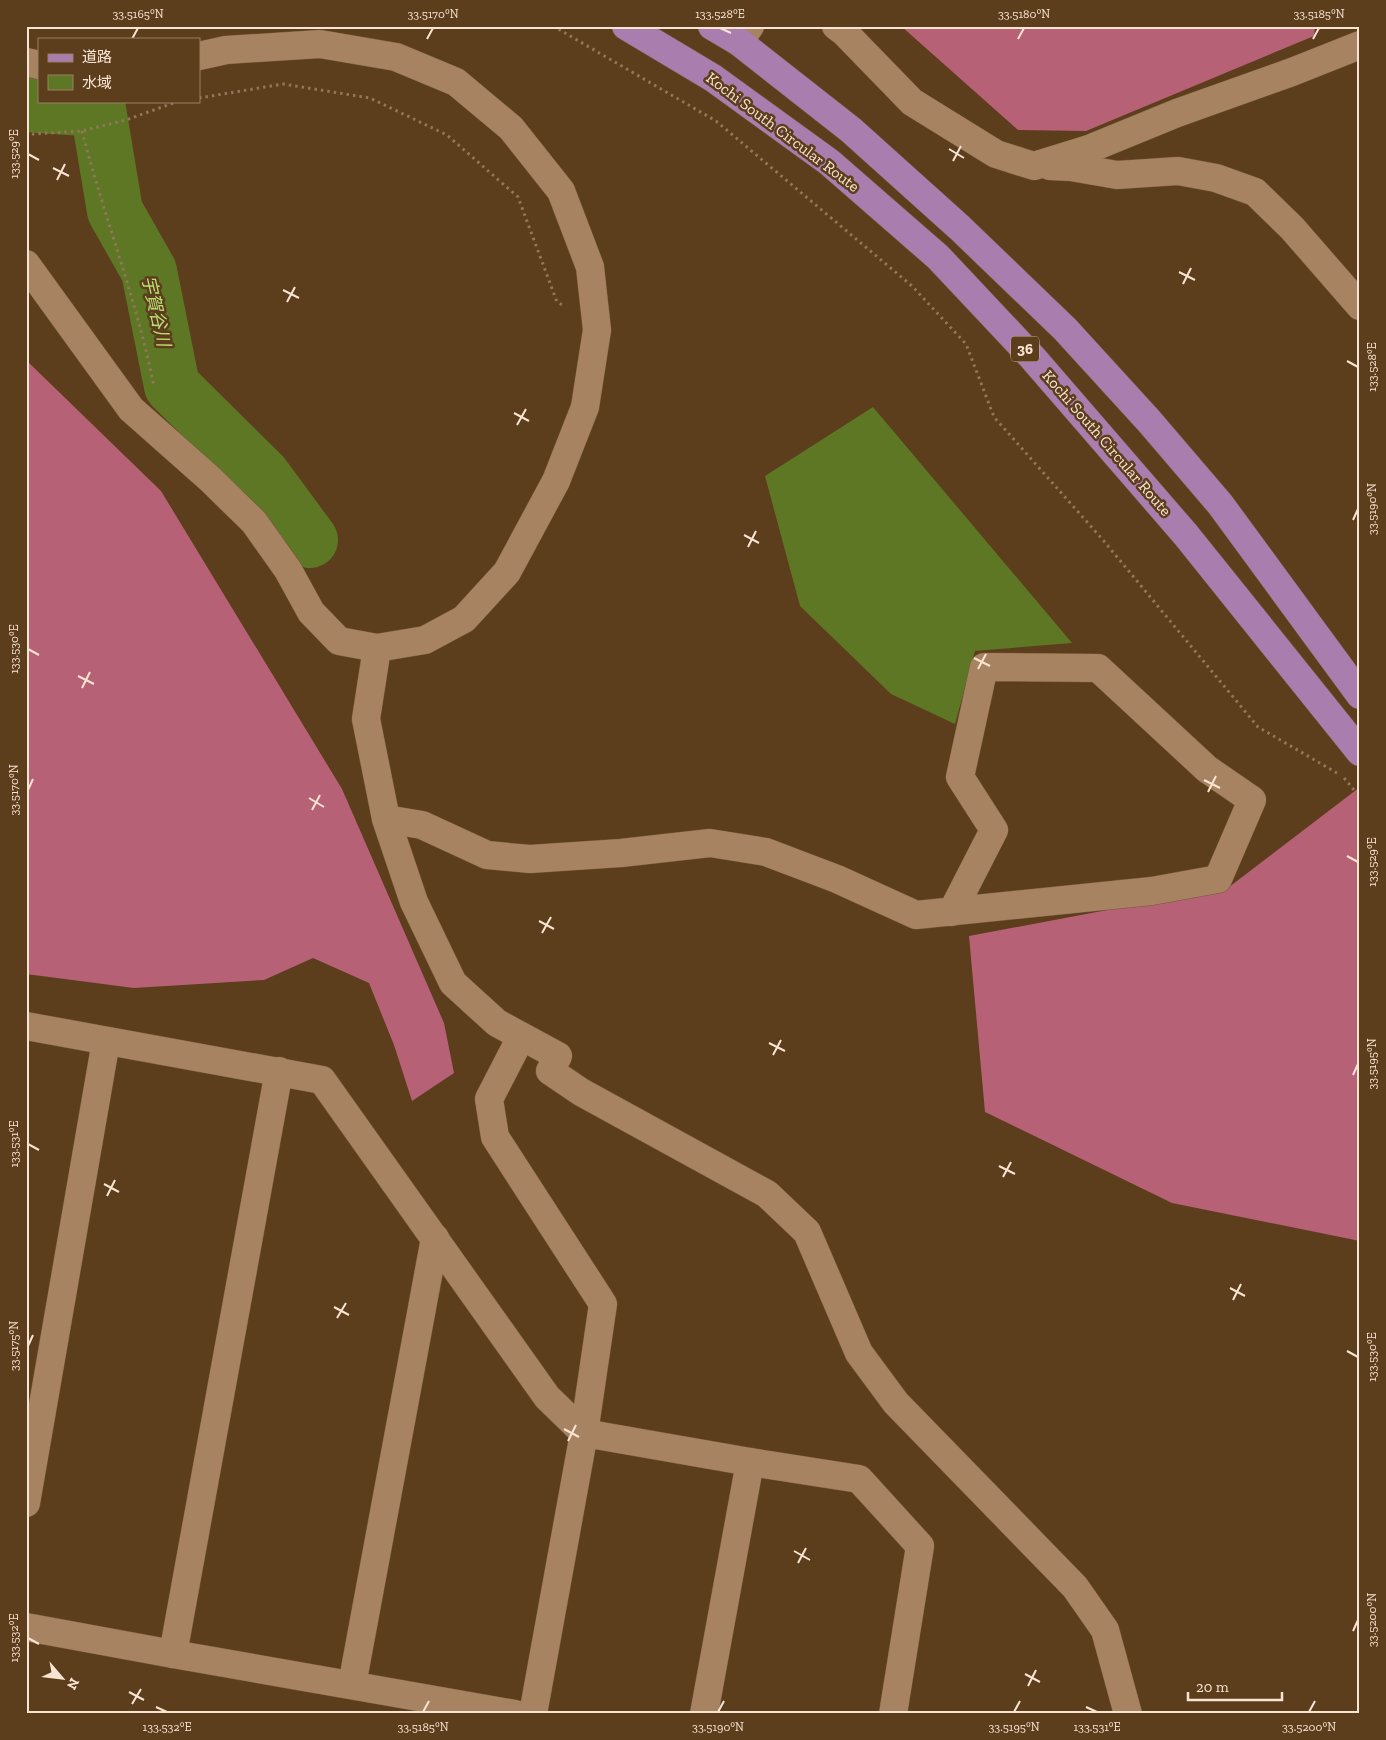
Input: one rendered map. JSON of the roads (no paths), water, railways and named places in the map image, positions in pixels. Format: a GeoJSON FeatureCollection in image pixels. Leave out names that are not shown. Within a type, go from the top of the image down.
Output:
{"type":"FeatureCollection","features":[{"type":"Feature","properties":{"kind":"main road","name":"Kochi South Circular Route"},"geometry":{"type":"LineString","coordinates":[[626,26],[713,78],[829,162],[938,257],[1032,357],[1180,528],[1357,749]]}},
{"type":"Feature","properties":{"kind":"main road","name":"36"},"geometry":{"type":"LineString","coordinates":[[712,26],[745,34],[967,235],[1065,329],[1149,421],[1220,504],[1360,695]]}},
{"type":"Feature","properties":{"kind":"street"},"geometry":{"type":"LineString","coordinates":[[836,26],[912,102],[996,154],[1034,166],[1071,167],[1117,175],[1178,171],[1216,178],[1255,192],[1292,228],[1360,306]]}},
{"type":"Feature","properties":{"kind":"street"},"geometry":{"type":"LineString","coordinates":[[26,264],[131,409],[210,479],[254,522],[288,570],[311,612],[339,641],[377,648],[425,640],[464,619],[507,572],[556,482],[585,407],[597,330],[590,267],[561,191],[511,128],[456,82],[396,57],[320,44],[226,50],[200,56]]}},
{"type":"Feature","properties":{"kind":"street"},"geometry":{"type":"LineString","coordinates":[[1034,166],[1089,149],[1177,113],[1292,72],[1360,45]]}},
{"type":"Feature","properties":{"kind":"street"},"geometry":{"type":"LineString","coordinates":[[377,648],[366,719],[386,820],[414,902],[453,984],[497,1023],[521,1038],[558,1056],[550,1071],[581,1092],[767,1194],[807,1232],[859,1353],[896,1403],[1075,1587],[1105,1630],[1128,1714]]}},
{"type":"Feature","properties":{"kind":"street"},"geometry":{"type":"LineString","coordinates":[[386,820],[422,825],[487,855],[530,859],[621,853],[710,843],[766,852],[837,879],[916,915],[952,912],[1152,891],[1218,879],[1252,800],[1207,769],[1098,668],[984,667],[960,777],[994,830],[952,912]]}},
{"type":"Feature","properties":{"kind":"street"},"geometry":{"type":"LineString","coordinates":[[26,1026],[322,1080],[547,1397],[584,1432],[750,1462],[859,1479],[920,1546],[894,1714]]}},
{"type":"Feature","properties":{"kind":"street"},"geometry":{"type":"LineString","coordinates":[[521,1038],[489,1099],[495,1137],[602,1304],[584,1432],[532,1714]]}},
{"type":"Feature","properties":{"kind":"street"},"geometry":{"type":"LineString","coordinates":[[26,1503],[106,1041]]}},
{"type":"Feature","properties":{"kind":"street"},"geometry":{"type":"LineString","coordinates":[[173,1654],[278,1071]]}},
{"type":"Feature","properties":{"kind":"street"},"geometry":{"type":"LineString","coordinates":[[352,1685],[434,1238]]}},
{"type":"Feature","properties":{"kind":"street"},"geometry":{"type":"LineString","coordinates":[[704,1714],[750,1462]]}},
{"type":"Feature","properties":{"kind":"street"},"geometry":{"type":"LineString","coordinates":[[26,1627],[515,1714]]}},
{"type":"Feature","properties":{"kind":"water"},"geometry":{"type":"Polygon","coordinates":[[[873,407],[1072,643],[975,651],[955,724],[891,694],[800,606],[765,476],[873,407]]]}},
{"type":"Feature","properties":{"kind":"waterway","name":"宇賀谷川"},"geometry":{"type":"LineString","coordinates":[[26,104],[98,109],[115,211],[149,271],[172,386],[262,475],[310,540]]}}]}
